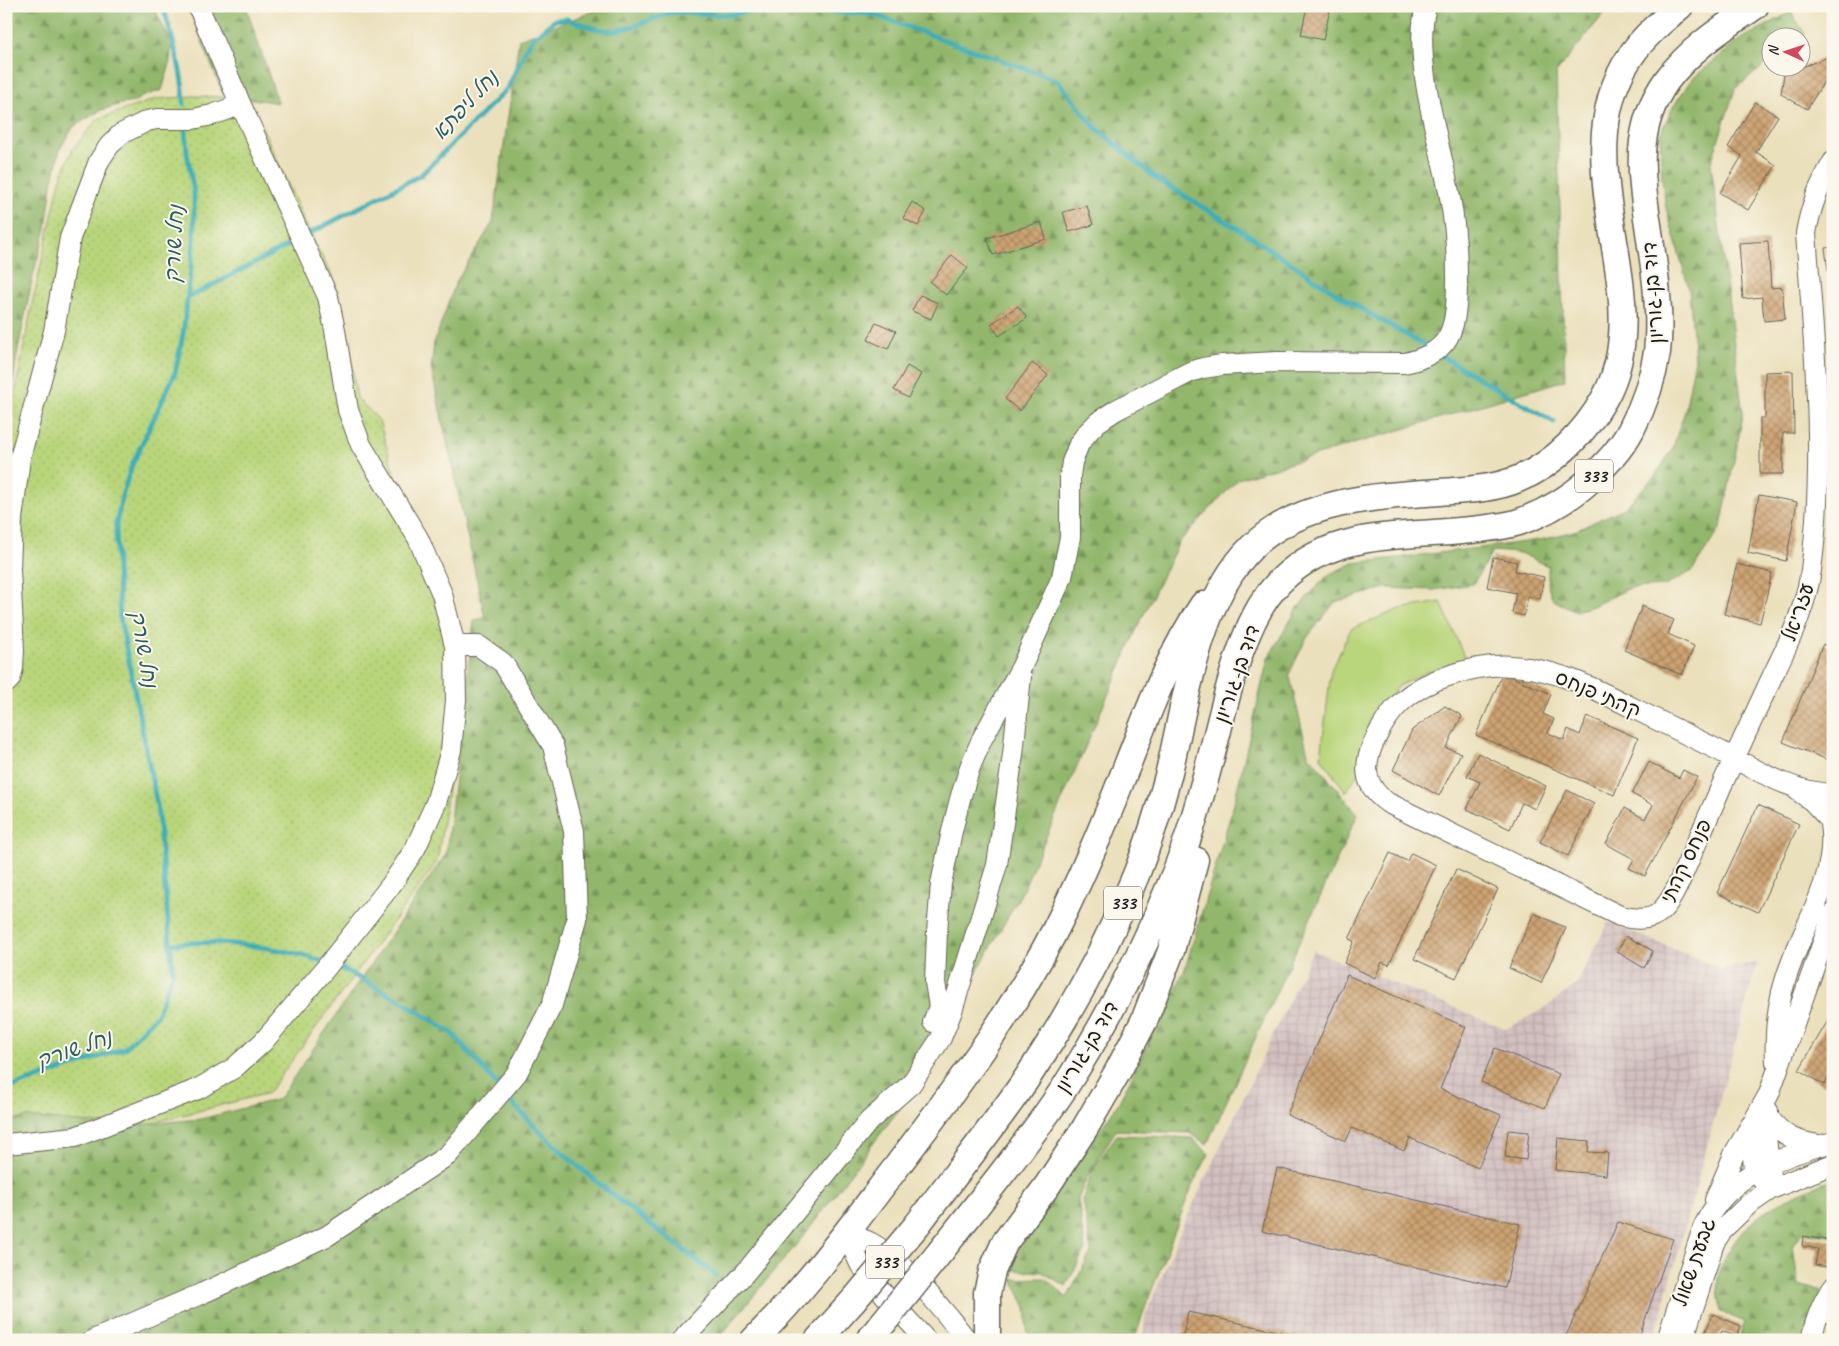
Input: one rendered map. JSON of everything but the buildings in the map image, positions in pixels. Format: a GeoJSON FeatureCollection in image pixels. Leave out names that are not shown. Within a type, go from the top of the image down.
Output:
{"type":"FeatureCollection","features":[{"type":"Feature","properties":{"kind":"main road","name":"דוד בן-גוריון"},"geometry":{"type":"LineString","coordinates":[[818,1340],[917,1225],[1025,1080],[1078,995],[1111,932],[1155,825],[1192,670],[1216,597],[1233,570],[1253,546],[1277,529],[1306,514],[1345,502],[1387,496],[1489,487],[1518,479],[1543,466],[1566,447],[1586,425],[1604,400],[1616,375],[1622,345],[1623,312],[1620,274],[1605,184],[1604,147],[1606,120],[1615,85],[1630,57],[1654,27],[1680,6]]}},
{"type":"Feature","properties":{"kind":"main road","name":"דוד בן-גוריון"},"geometry":{"type":"LineString","coordinates":[[876,1331],[1030,1137],[1064,1088],[1102,1025],[1139,954],[1173,880],[1210,762],[1233,672],[1254,621],[1271,592],[1293,569],[1318,553],[1341,544],[1368,538],[1455,532],[1517,523],[1549,509],[1580,489],[1607,463],[1630,433],[1649,391],[1658,350],[1657,300],[1640,163],[1642,138],[1649,113],[1665,82],[1685,59],[1708,37],[1755,6]]}},
{"type":"Feature","properties":{"kind":"main road"},"geometry":{"type":"LineString","coordinates":[[754,1340],[803,1287],[846,1234],[937,1113],[1008,1013],[1044,951],[1082,875],[1115,798],[1162,677],[1175,650],[1208,597],[1228,572],[1253,546]]}},
{"type":"Feature","properties":{"kind":"main road"},"geometry":{"type":"LineString","coordinates":[[987,1340],[987,1293],[992,1271],[1005,1242],[1047,1186],[1086,1128],[1144,1021],[1172,951],[1194,867],[1210,762]]}},
{"type":"Feature","properties":{"kind":"street"},"geometry":{"type":"LineString","coordinates":[[6,1144],[75,1138],[198,1090],[234,1068],[263,1042],[325,969],[391,885],[415,849],[436,803],[451,750],[456,700],[455,646],[442,594],[418,538],[361,445],[348,410],[328,297],[198,6]]}},
{"type":"Feature","properties":{"kind":"street"},"geometry":{"type":"LineString","coordinates":[[933,1022],[939,1007],[935,982],[937,932],[942,884],[952,831],[970,767],[982,739],[1022,666],[1049,608],[1065,564],[1070,537],[1070,476],[1072,462],[1079,444],[1087,433],[1098,422],[1116,410],[1190,372],[1203,368],[1276,362],[1404,363],[1420,360],[1432,353],[1448,337],[1456,311],[1457,256],[1450,197],[1424,63],[1421,38],[1426,6]]}},
{"type":"Feature","properties":{"kind":"street"},"geometry":{"type":"LineString","coordinates":[[6,683],[10,679],[14,659],[10,569],[12,519],[20,458],[54,332],[70,238],[99,161],[109,146],[121,134],[147,121],[157,119],[193,119],[212,115],[240,103]]}},
{"type":"Feature","properties":{"kind":"street","name":"עזריאל"},"geometry":{"type":"LineString","coordinates":[[1735,758],[1791,637],[1804,605],[1811,572],[1816,526],[1818,407],[1806,233],[1812,205],[1820,184],[1833,162]]}},
{"type":"Feature","properties":{"kind":"street"},"geometry":{"type":"LineString","coordinates":[[93,1340],[203,1293],[327,1236],[448,1155],[516,1073],[521,1064],[552,1004],[577,919],[574,831],[553,746],[503,664],[479,646],[455,646]]}},
{"type":"Feature","properties":{"kind":"street","name":"קהתי פנחס"},"geometry":{"type":"LineString","coordinates":[[1523,869],[1388,803],[1376,795],[1368,779],[1366,768],[1368,754],[1381,726],[1398,704],[1420,687],[1471,668],[1510,665],[1538,669],[1580,682],[1735,758]]}},
{"type":"Feature","properties":{"kind":"street"},"geometry":{"type":"LineString","coordinates":[[682,1340],[745,1272],[869,1121],[911,1084],[941,1038],[952,1011],[996,865],[1013,754],[1022,666]]}},
{"type":"Feature","properties":{"kind":"street"},"geometry":{"type":"LineString","coordinates":[[1735,758],[1791,786],[1812,801],[1830,823]]}},
{"type":"Feature","properties":{"kind":"street","name":"פנחס קהתי"},"geometry":{"type":"LineString","coordinates":[[1523,869],[1620,916],[1634,919],[1648,918],[1658,914],[1666,906],[1676,888],[1735,758]]}},
{"type":"Feature","properties":{"kind":"street"},"geometry":{"type":"LineString","coordinates":[[1777,1073],[1775,1043],[1778,1008],[1792,962],[1830,865],[1832,848],[1829,805],[1833,796],[1791,786]]}},
{"type":"Feature","properties":{"kind":"street"},"geometry":{"type":"LineString","coordinates":[[1811,914],[1812,930],[1817,939],[1822,942]]}},
{"type":"Feature","properties":{"kind":"street"},"geometry":{"type":"LineString","coordinates":[[1710,1211],[1736,1152],[1762,1117],[1833,914]]}},
{"type":"Feature","properties":{"kind":"street"},"geometry":{"type":"LineString","coordinates":[[1762,1117],[1789,1138],[1801,1142],[1826,1144]]}},
{"type":"Feature","properties":{"kind":"street"},"geometry":{"type":"LineString","coordinates":[[1762,1117],[1766,1136],[1761,1168],[1771,1189]]}},
{"type":"Feature","properties":{"kind":"street","name":"גבעת שאול"},"geometry":{"type":"LineString","coordinates":[[1667,1340],[1710,1211],[1728,1191],[1761,1168],[1826,1144]]}},
{"type":"Feature","properties":{"kind":"street","name":"גבעת שאול"},"geometry":{"type":"LineString","coordinates":[[1683,1340],[1714,1243],[1733,1218],[1771,1189],[1833,1164]]}},
{"type":"Feature","properties":{"kind":"street"},"geometry":{"type":"LineString","coordinates":[[846,1234],[860,1264],[881,1291],[926,1340]]}},
{"type":"Feature","properties":{"kind":"street"},"geometry":{"type":"LineString","coordinates":[[846,1234],[870,1242],[893,1257],[941,1308],[967,1340]]}},
{"type":"Feature","properties":{"kind":"street"},"geometry":{"type":"LineString","coordinates":[[1811,1340],[1827,1295],[1833,1287]]}},
{"type":"Feature","properties":{"kind":"shaded area"},"geometry":{"type":"Polygon","coordinates":[[[1608,922],[1720,968],[1757,963],[1654,1340],[1143,1340],[1146,1314],[1181,1230],[1313,950],[1506,1029],[1545,1008],[1577,984],[1608,922]]]}},
{"type":"Feature","properties":{"kind":"green space"},"geometry":{"type":"Polygon","coordinates":[[[6,6],[153,6],[172,44],[169,67],[162,90],[143,96],[134,102],[101,110],[73,127],[60,149],[52,184],[46,228],[33,275],[17,355],[8,417],[6,417],[6,6]]]}},
{"type":"Feature","properties":{"kind":"green space"},"geometry":{"type":"Polygon","coordinates":[[[188,6],[246,6],[278,103],[223,94],[188,6]]]}},
{"type":"Feature","properties":{"kind":"green space"},"geometry":{"type":"Polygon","coordinates":[[[608,6],[1610,6],[1556,73],[1565,380],[1238,479],[1179,542],[1139,624],[1022,892],[900,1108],[806,1233],[717,1340],[6,1340],[6,1123],[27,1117],[122,1126],[201,1119],[279,1099],[446,854],[474,620],[485,618],[431,368],[434,343],[456,282],[493,222],[519,39],[608,6]]]}},
{"type":"Feature","properties":{"kind":"green space"},"geometry":{"type":"Polygon","coordinates":[[[1791,12],[1801,28],[1762,28],[1762,67],[1735,89],[1711,163],[1743,415],[1721,527],[1692,571],[1665,586],[1630,588],[1595,605],[1576,611],[1553,600],[1548,586],[1548,566],[1520,553],[1493,551],[1473,584],[1434,590],[1385,588],[1335,602],[1306,639],[1289,674],[1308,754],[1358,814],[1207,1144],[1189,1133],[1116,1130],[1087,1177],[1078,1199],[1085,1250],[1066,1286],[1042,1272],[1012,1270],[1010,1263],[1119,1102],[1184,972],[1233,807],[1268,658],[1299,606],[1329,574],[1354,563],[1545,539],[1577,530],[1624,508],[1654,477],[1672,450],[1685,411],[1695,359],[1689,289],[1666,208],[1662,178],[1660,134],[1673,107],[1691,80],[1738,41],[1791,12]]]}},
{"type":"Feature","properties":{"kind":"green space"},"geometry":{"type":"Polygon","coordinates":[[[194,96],[249,98],[313,240],[333,277],[344,314],[357,398],[379,420],[419,561],[464,657],[455,744],[437,862],[268,1093],[6,1161],[6,429],[8,428],[33,300],[60,180],[73,148],[98,119],[156,99],[194,96]]]}},
{"type":"Feature","properties":{"kind":"green space"},"geometry":{"type":"Polygon","coordinates":[[[1441,602],[1466,661],[1429,671],[1398,686],[1382,708],[1362,745],[1360,771],[1346,792],[1321,757],[1331,670],[1351,629],[1400,609],[1441,602]]]}},
{"type":"Feature","properties":{"kind":"green space"},"geometry":{"type":"Polygon","coordinates":[[[1117,1135],[1192,1138],[1209,1154],[1192,1186],[1142,1316],[1135,1340],[1028,1340],[1026,1307],[1012,1279],[1045,1278],[1067,1298],[1091,1252],[1083,1199],[1092,1170],[1117,1135]]]}},
{"type":"Feature","properties":{"kind":"green space"},"geometry":{"type":"Polygon","coordinates":[[[1833,1179],[1833,1237],[1802,1232],[1793,1245],[1798,1285],[1823,1291],[1806,1340],[1738,1340],[1745,1322],[1721,1312],[1718,1277],[1726,1255],[1739,1235],[1762,1214],[1789,1198],[1833,1179]]]}},
{"type":"Feature","properties":{"kind":"waterway","name":"נחל שורק"},"geometry":{"type":"LineString","coordinates":[[163,6],[179,67],[184,104]]}},
{"type":"Feature","properties":{"kind":"waterway"},"geometry":{"type":"LineString","coordinates":[[761,8],[872,14],[1057,80],[1095,127],[1157,179],[1250,236],[1348,301],[1429,348]]}},
{"type":"Feature","properties":{"kind":"waterway","name":"נחל ליפתא"},"geometry":{"type":"LineString","coordinates":[[305,236],[421,175],[508,88],[526,48],[534,37],[555,20],[566,19],[597,29],[614,31],[632,27],[672,12],[731,15],[762,8]]}},
{"type":"Feature","properties":{"kind":"waterway","name":"נחל שורק"},"geometry":{"type":"LineString","coordinates":[[6,1089],[125,1048],[157,1015],[173,973],[157,805],[120,617],[116,525],[122,496],[132,465],[175,373],[183,334],[194,243],[194,193],[187,153],[185,124]]}},
{"type":"Feature","properties":{"kind":"waterway","name":"נחל ליפתא"},"geometry":{"type":"LineString","coordinates":[[188,298],[298,240]]}},
{"type":"Feature","properties":{"kind":"waterway"},"geometry":{"type":"LineString","coordinates":[[1438,354],[1554,422]]}},
{"type":"Feature","properties":{"kind":"waterway"},"geometry":{"type":"LineString","coordinates":[[171,944],[208,943],[269,948],[325,962]]}},
{"type":"Feature","properties":{"kind":"waterway"},"geometry":{"type":"LineString","coordinates":[[333,965],[406,1004],[452,1033],[499,1087]]}},
{"type":"Feature","properties":{"kind":"waterway"},"geometry":{"type":"LineString","coordinates":[[504,1094],[528,1120],[579,1167],[716,1275]]}}]}
